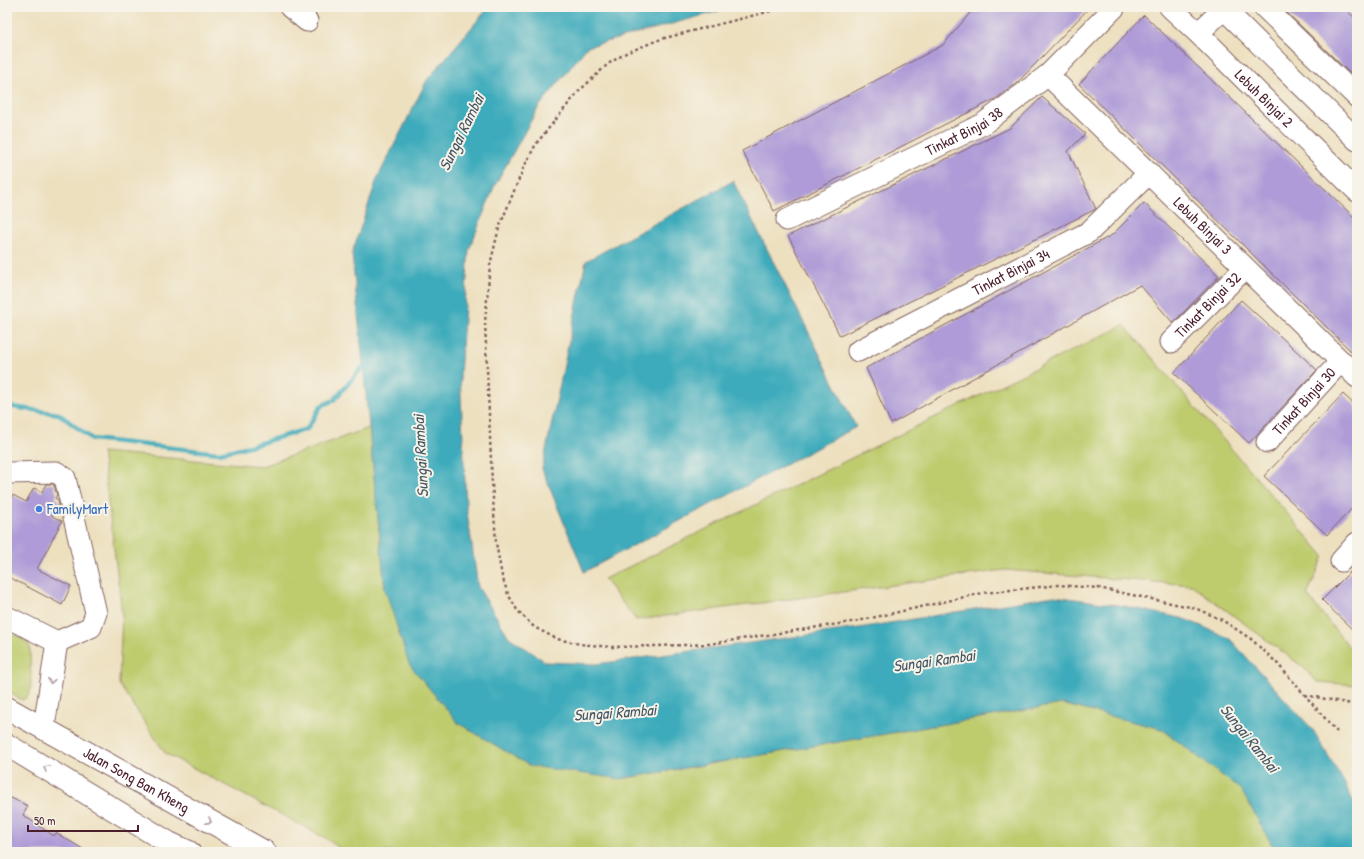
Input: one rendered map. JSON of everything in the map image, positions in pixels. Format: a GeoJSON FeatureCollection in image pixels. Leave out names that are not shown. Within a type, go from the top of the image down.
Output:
{"type":"FeatureCollection","features":[{"type":"Feature","properties":{"kind":"main road","name":"Jalan Song Ban Kheng"},"geometry":{"type":"LineString","coordinates":[[7,708],[44,727],[256,850]]}},
{"type":"Feature","properties":{"kind":"main road"},"geometry":{"type":"LineString","coordinates":[[7,745],[174,847],[189,852]]}},
{"type":"Feature","properties":{"kind":"street"},"geometry":{"type":"LineString","coordinates":[[290,7],[307,21]]}},
{"type":"Feature","properties":{"kind":"street","name":"Tinkat Binjai 38"},"geometry":{"type":"LineString","coordinates":[[787,220],[984,124],[1048,75],[1115,7]]}},
{"type":"Feature","properties":{"kind":"street","name":"Lebuh Binjai 2"},"geometry":{"type":"LineString","coordinates":[[1170,7],[1357,190]]}},
{"type":"Feature","properties":{"kind":"street"},"geometry":{"type":"LineString","coordinates":[[1264,7],[1357,98]]}},
{"type":"Feature","properties":{"kind":"street"},"geometry":{"type":"LineString","coordinates":[[1198,34],[1230,10],[1357,140]]}},
{"type":"Feature","properties":{"kind":"street","name":"Lebuh Binjai 3"},"geometry":{"type":"LineString","coordinates":[[1048,75],[1357,377]]}},
{"type":"Feature","properties":{"kind":"street","name":"Tinkat Binjai 34"},"geometry":{"type":"LineString","coordinates":[[858,351],[1089,232],[1149,173]]}},
{"type":"Feature","properties":{"kind":"street","name":"Tinkat Binjai 32"},"geometry":{"type":"LineString","coordinates":[[1171,342],[1245,268]]}},
{"type":"Feature","properties":{"kind":"street","name":"Tinkat Binjai 30"},"geometry":{"type":"LineString","coordinates":[[1267,442],[1341,361]]}},
{"type":"Feature","properties":{"kind":"street"},"geometry":{"type":"LineString","coordinates":[[7,473],[56,472],[64,478],[96,613],[91,626],[57,642]]}},
{"type":"Feature","properties":{"kind":"street"},"geometry":{"type":"LineString","coordinates":[[1341,561],[1357,544]]}},
{"type":"Feature","properties":{"kind":"street"},"geometry":{"type":"LineString","coordinates":[[7,616],[57,642]]}},
{"type":"Feature","properties":{"kind":"street"},"geometry":{"type":"LineString","coordinates":[[44,727],[57,642]]}},
{"type":"Feature","properties":{"kind":"path"},"geometry":{"type":"LineString","coordinates":[[782,7],[771,12],[661,39],[626,53],[608,64],[578,92],[536,144],[523,169],[499,228],[490,265],[485,322],[496,543],[502,576],[508,594],[517,610],[534,627],[557,639],[580,644],[611,647],[658,646],[709,644],[858,621],[983,593],[1058,586],[1098,588],[1195,608],[1222,620],[1251,639],[1276,662],[1337,732]]}},
{"type":"Feature","properties":{"kind":"path"},"geometry":{"type":"LineString","coordinates":[[1304,695],[1357,706]]}},
{"type":"Feature","properties":{"kind":"green space"},"geometry":{"type":"Polygon","coordinates":[[[1124,325],[1324,556],[1307,595],[1357,657],[1357,685],[1317,682],[1303,667],[1192,585],[1005,570],[636,620],[604,579],[1124,325]]]}},
{"type":"Feature","properties":{"kind":"green space"},"geometry":{"type":"Polygon","coordinates":[[[369,428],[385,589],[620,779],[1062,704],[1162,729],[1242,790],[1276,852],[345,852],[325,838],[165,753],[119,684],[122,613],[102,452],[262,466],[369,428]]]}},
{"type":"Feature","properties":{"kind":"green space"},"geometry":{"type":"Polygon","coordinates":[[[7,631],[25,640],[30,647],[31,688],[29,695],[23,700],[7,692],[7,631]]]}},
{"type":"Feature","properties":{"kind":"water","name":"Sungai Rambai"},"geometry":{"type":"Polygon","coordinates":[[[489,7],[734,7],[587,47],[538,108],[494,187],[469,250],[460,374],[466,505],[478,587],[509,637],[546,662],[597,664],[859,628],[1054,596],[1124,606],[1185,619],[1229,638],[1313,730],[1344,782],[1357,809],[1357,852],[1276,852],[1241,790],[1162,729],[1062,704],[620,779],[530,766],[458,723],[409,664],[385,589],[352,253],[377,179],[427,80],[489,7]]]}},
{"type":"Feature","properties":{"kind":"water"},"geometry":{"type":"Polygon","coordinates":[[[733,181],[856,427],[584,572],[542,469],[586,261],[733,181]]]}},
{"type":"Feature","properties":{"kind":"building"},"geometry":{"type":"Polygon","coordinates":[[[975,7],[1090,7],[1017,83],[997,98],[774,211],[742,151],[943,45],[975,7]]]}},
{"type":"Feature","properties":{"kind":"building"},"geometry":{"type":"Polygon","coordinates":[[[1281,7],[1343,7],[1357,20],[1357,80],[1281,7]]]}},
{"type":"Feature","properties":{"kind":"building"},"geometry":{"type":"Polygon","coordinates":[[[1144,15],[1357,220],[1357,357],[1079,84],[1144,15]]]}},
{"type":"Feature","properties":{"kind":"building"},"geometry":{"type":"Polygon","coordinates":[[[1042,97],[1085,134],[1068,151],[1096,209],[840,336],[788,236],[1010,128],[1042,97]]]}},
{"type":"Feature","properties":{"kind":"building"},"geometry":{"type":"Polygon","coordinates":[[[1144,203],[1219,276],[1173,323],[1140,285],[891,424],[866,368],[1112,235],[1144,203]]]}},
{"type":"Feature","properties":{"kind":"building"},"geometry":{"type":"Polygon","coordinates":[[[1241,300],[1317,370],[1249,443],[1174,373],[1241,300]]]}},
{"type":"Feature","properties":{"kind":"building"},"geometry":{"type":"Polygon","coordinates":[[[1343,394],[1357,407],[1357,503],[1327,535],[1264,476],[1343,394]]]}},
{"type":"Feature","properties":{"kind":"building"},"geometry":{"type":"Polygon","coordinates":[[[46,484],[54,485],[57,495],[55,498],[58,500],[59,504],[52,516],[62,521],[37,569],[71,586],[62,605],[7,576],[7,506],[13,495],[26,502],[34,488],[42,492],[46,484]]]}},
{"type":"Feature","properties":{"kind":"building"},"geometry":{"type":"Polygon","coordinates":[[[1357,565],[1357,634],[1322,600],[1357,565]]]}},
{"type":"Feature","properties":{"kind":"building"},"geometry":{"type":"Polygon","coordinates":[[[7,796],[28,806],[23,815],[54,836],[56,833],[88,852],[7,852],[7,796]]]}},
{"type":"Feature","properties":{"kind":"waterway"},"geometry":{"type":"LineString","coordinates":[[7,406],[59,414],[92,439],[219,453],[254,445],[307,429],[321,406],[334,400],[366,363]]}},
{"type":"Feature","properties":{"kind":"place","name":"FamilyMart"},"geometry":{"type":"Point","coordinates":[39,509]}}]}
